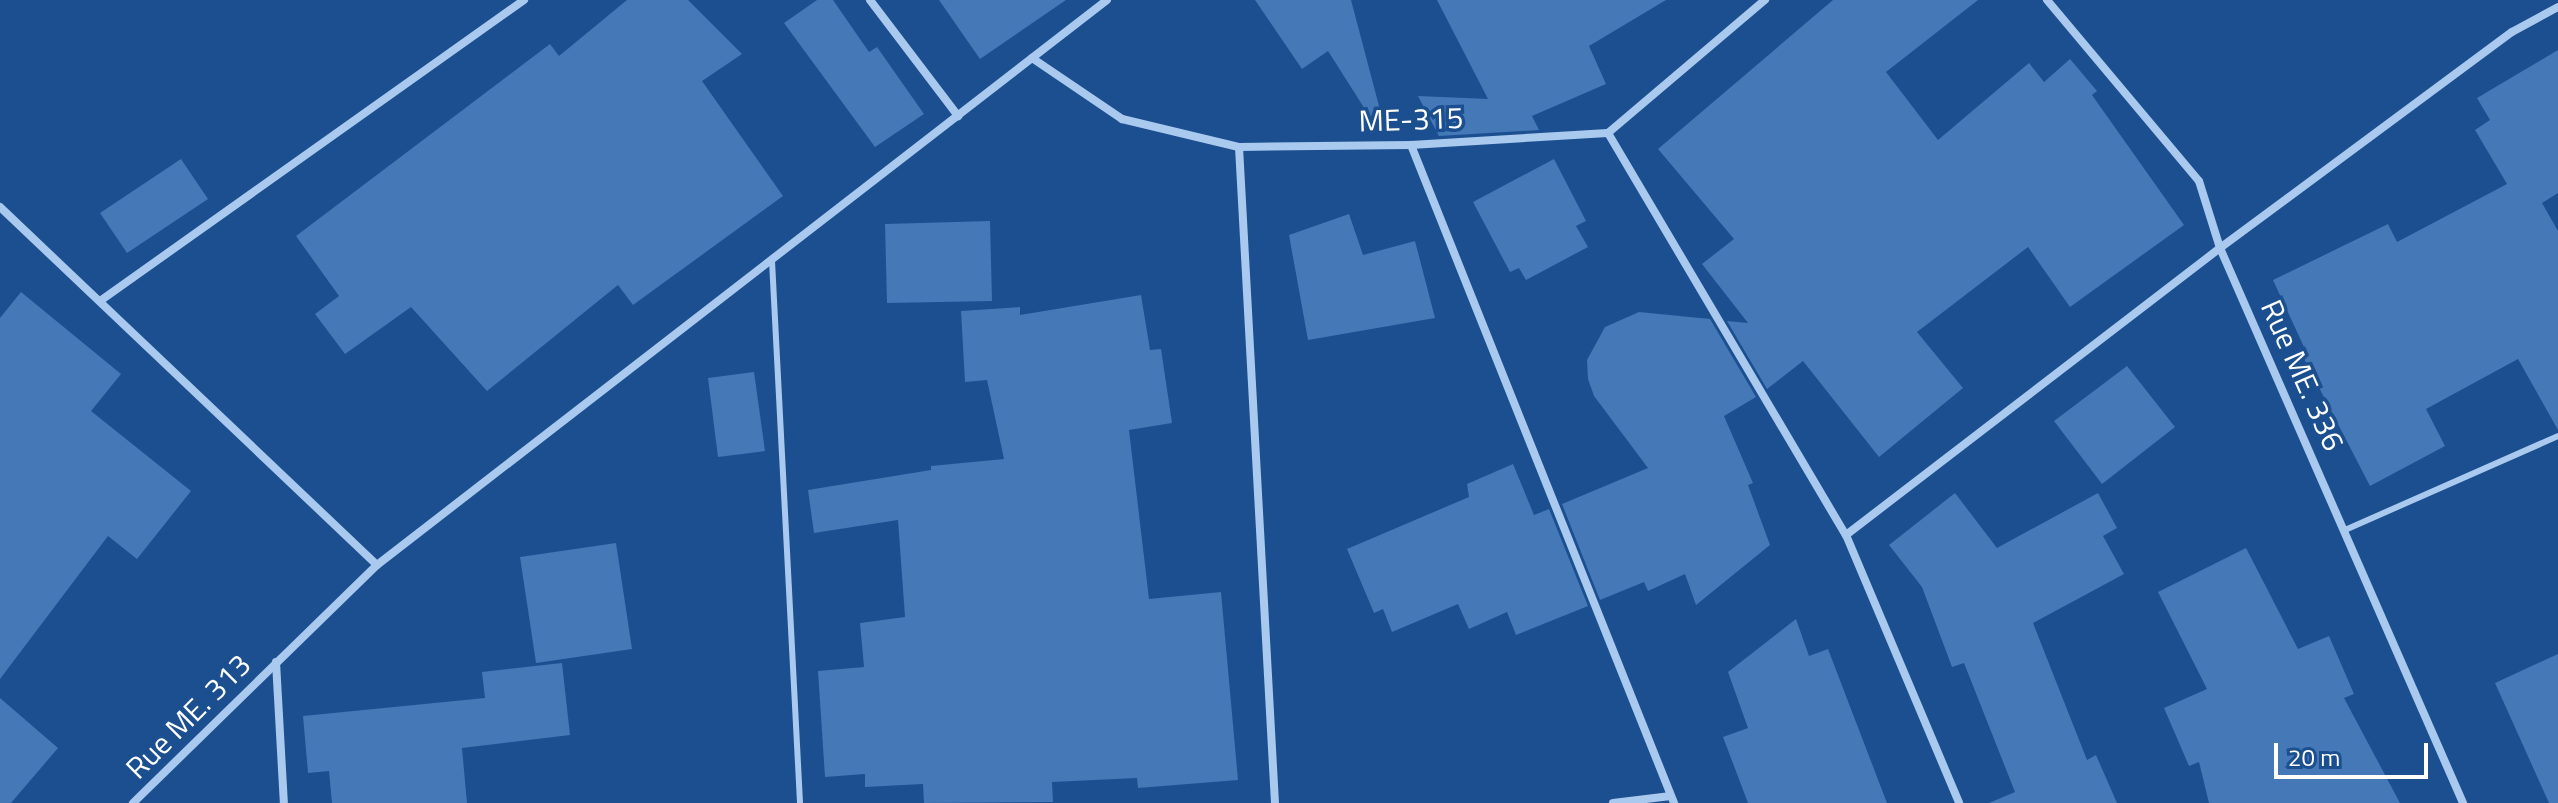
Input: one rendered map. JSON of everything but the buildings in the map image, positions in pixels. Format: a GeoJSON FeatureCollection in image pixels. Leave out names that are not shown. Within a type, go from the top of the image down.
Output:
{"type":"FeatureCollection","features":[{"type":"Feature","properties":{"kind":"street"},"geometry":{"type":"LineString","coordinates":[[100,301],[524,0]]}},
{"type":"Feature","properties":{"kind":"street"},"geometry":{"type":"LineString","coordinates":[[870,0],[958,116]]}},
{"type":"Feature","properties":{"kind":"street","name":"Rue ME. 313"},"geometry":{"type":"LineString","coordinates":[[133,803],[377,565],[1107,0]]}},
{"type":"Feature","properties":{"kind":"street"},"geometry":{"type":"LineString","coordinates":[[1765,0],[1608,133],[1846,535],[1959,803]]}},
{"type":"Feature","properties":{"kind":"street","name":"Rue ME. 336"},"geometry":{"type":"LineString","coordinates":[[2047,0],[2199,181],[2220,248],[2463,803]]}},
{"type":"Feature","properties":{"kind":"street"},"geometry":{"type":"LineString","coordinates":[[1846,535],[2220,248],[2512,32],[2558,7]]}},
{"type":"Feature","properties":{"kind":"street","name":"ME-315"},"geometry":{"type":"LineString","coordinates":[[1032,58],[1122,119],[1239,147],[1411,145],[1608,133]]}},
{"type":"Feature","properties":{"kind":"street"},"geometry":{"type":"LineString","coordinates":[[1411,145],[1672,800],[1613,803]]}},
{"type":"Feature","properties":{"kind":"street"},"geometry":{"type":"LineString","coordinates":[[1239,147],[1275,803]]}},
{"type":"Feature","properties":{"kind":"street"},"geometry":{"type":"LineString","coordinates":[[0,207],[377,565]]}},
{"type":"Feature","properties":{"kind":"street"},"geometry":{"type":"LineString","coordinates":[[276,662],[284,803]]}},
{"type":"Feature","properties":{"kind":"lane"},"geometry":{"type":"LineString","coordinates":[[772,261],[800,803]]}},
{"type":"Feature","properties":{"kind":"lane"},"geometry":{"type":"LineString","coordinates":[[2345,530],[2558,436]]}}]}
